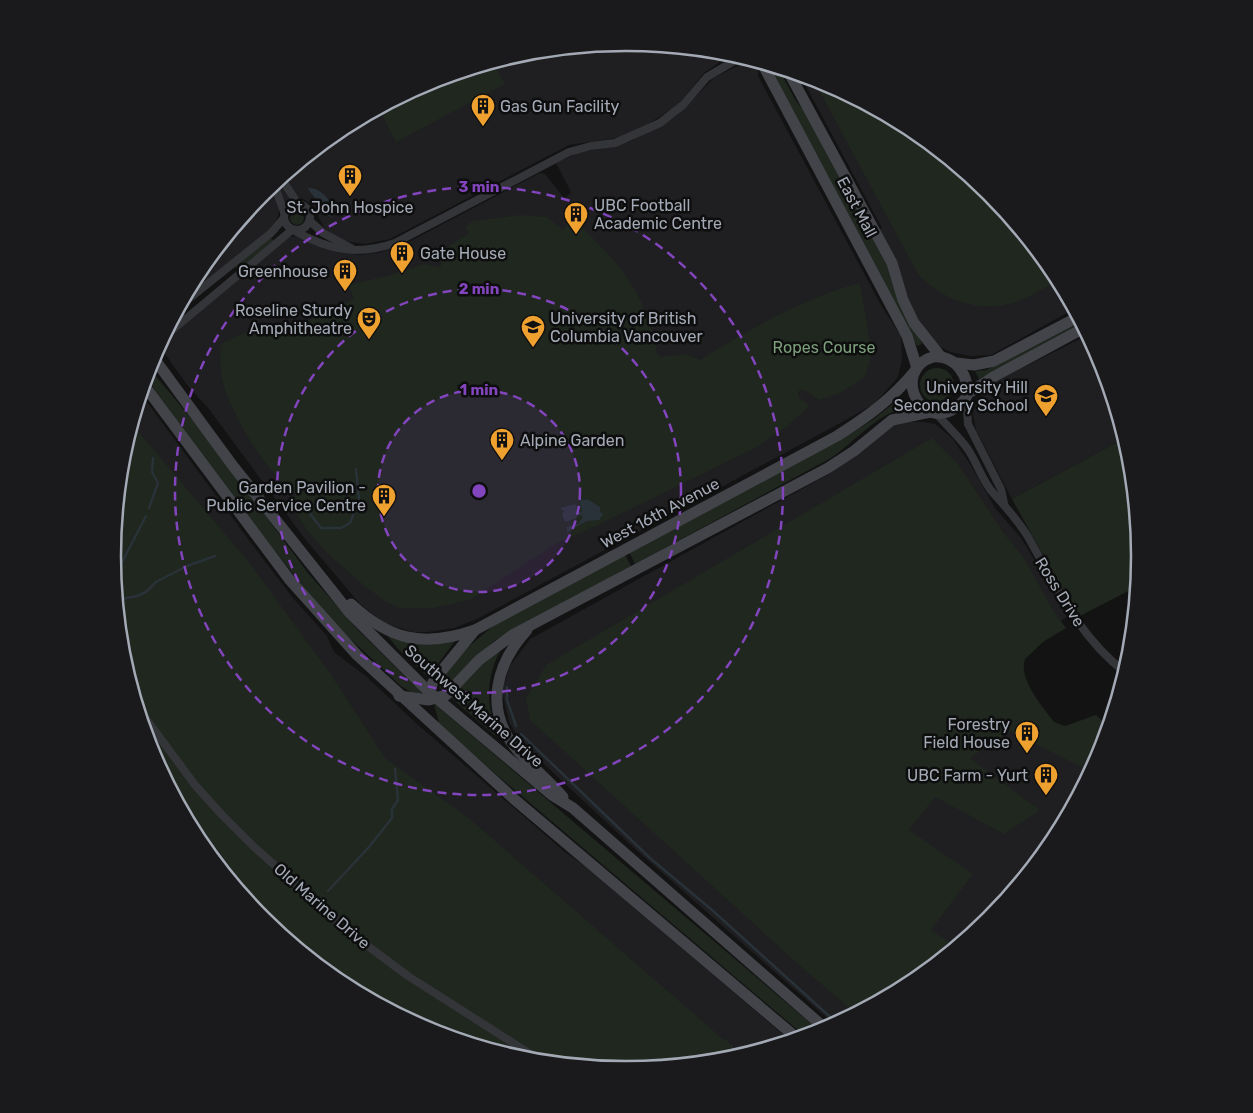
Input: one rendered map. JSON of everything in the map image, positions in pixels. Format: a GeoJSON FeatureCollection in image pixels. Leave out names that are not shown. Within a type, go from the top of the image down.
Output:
{"type":"FeatureCollection","features":[{"type":"Feature","properties":{"kind":"main road","name":"East Mall"},"geometry":{"type":"LineString","coordinates":[[766,71],[907,336],[916,369]]}},
{"type":"Feature","properties":{"kind":"main road","name":"East Mall"},"geometry":{"type":"LineString","coordinates":[[793,79],[892,263],[902,300],[914,323],[940,357]]}},
{"type":"Feature","properties":{"kind":"main road"},"geometry":{"type":"LineString","coordinates":[[934,413],[921,406],[912,387],[916,369],[926,360],[940,357],[956,363],[974,365],[994,361],[1073,320]]}},
{"type":"Feature","properties":{"kind":"main road"},"geometry":{"type":"LineString","coordinates":[[398,696],[432,697],[446,695],[479,660],[503,640],[828,468],[854,451],[892,420],[952,411],[966,396],[995,376],[1079,331]]}},
{"type":"Feature","properties":{"kind":"main road"},"geometry":{"type":"LineString","coordinates":[[956,363],[965,379],[966,396]]}},
{"type":"Feature","properties":{"kind":"main road","name":"Southwest Marine Drive"},"geometry":{"type":"LineString","coordinates":[[159,365],[233,466],[349,612],[432,697],[552,795],[573,808],[655,882],[819,1023]]}},
{"type":"Feature","properties":{"kind":"main road","name":"West 16th Avenue"},"geometry":{"type":"LineString","coordinates":[[432,697],[435,679],[475,630],[837,436],[878,409],[898,392],[916,369]]}},
{"type":"Feature","properties":{"kind":"main road"},"geometry":{"type":"LineString","coordinates":[[149,392],[289,578],[357,656],[398,696],[514,800],[792,1034]]}},
{"type":"Feature","properties":{"kind":"main road"},"geometry":{"type":"LineString","coordinates":[[332,589],[372,622],[406,638],[434,640],[475,630]]}},
{"type":"Feature","properties":{"kind":"main road"},"geometry":{"type":"LineString","coordinates":[[533,624],[517,641],[503,664],[496,692],[498,714],[507,736],[516,749],[573,808]]}},
{"type":"Feature","properties":{"kind":"main road"},"geometry":{"type":"LineString","coordinates":[[432,697],[436,729]]}},
{"type":"Feature","properties":{"kind":"street"},"geometry":{"type":"LineString","coordinates":[[277,192],[286,226],[329,248],[375,249],[394,243],[569,152],[591,146],[615,143],[660,123],[684,105],[707,77],[732,62]]}},
{"type":"Feature","properties":{"kind":"street"},"geometry":{"type":"LineString","coordinates":[[285,184],[298,204],[308,210],[310,221],[323,233],[352,249]]}},
{"type":"Feature","properties":{"kind":"street"},"geometry":{"type":"LineString","coordinates":[[195,294],[271,233],[291,206],[298,204]]}},
{"type":"Feature","properties":{"kind":"street"},"geometry":{"type":"LineString","coordinates":[[176,327],[294,230],[306,228],[310,221]]}},
{"type":"Feature","properties":{"kind":"street","name":"Ross Drive"},"geometry":{"type":"LineString","coordinates":[[966,396],[968,424],[1001,489],[1004,503]]}},
{"type":"Feature","properties":{"kind":"street","name":"Ross Drive"},"geometry":{"type":"LineString","coordinates":[[934,413],[967,448],[993,493],[1004,503],[1026,534],[1063,602],[1092,643],[1119,666]]}},
{"type":"Feature","properties":{"kind":"street","name":"Old Marine Drive"},"geometry":{"type":"LineString","coordinates":[[150,724],[195,785],[222,815],[253,846],[353,934],[408,976],[527,1052]]}},
{"type":"Feature","properties":{"kind":"shaded area"},"geometry":{"type":"Polygon","coordinates":[[[626,51],[660,52],[722,61],[704,73],[678,105],[648,124],[617,138],[569,145],[390,239],[365,244],[344,241],[325,230],[314,207],[302,198],[280,208],[277,219],[269,230],[199,288],[247,223],[293,177],[346,136],[403,103],[464,78],[496,68],[561,56],[593,52],[626,51]]]}},
{"type":"Feature","properties":{"kind":"shaded area","name":"University of British Columbia Vancouver"},"geometry":{"type":"Polygon","coordinates":[[[740,64],[758,69],[758,76],[882,307],[901,336],[902,360],[898,377],[874,404],[477,619],[454,628],[428,632],[413,632],[384,623],[360,604],[305,539],[209,409],[188,386],[165,354],[172,335],[289,237],[299,236],[323,248],[342,253],[360,255],[382,252],[405,244],[540,173],[545,174],[565,199],[571,192],[556,163],[577,153],[612,147],[633,140],[676,116],[714,78],[740,64]]]}},
{"type":"Feature","properties":{"kind":"shaded area"},"geometry":{"type":"Polygon","coordinates":[[[805,84],[850,103],[879,119],[907,136],[960,177],[984,199],[1027,249],[1047,276],[1068,312],[991,355],[970,356],[950,352],[935,344],[913,316],[879,230],[882,228],[805,84]]]}},
{"type":"Feature","properties":{"kind":"shaded area"},"geometry":{"type":"Polygon","coordinates":[[[308,188],[318,190],[326,196],[330,202],[332,217],[327,215],[308,188]]]}},
{"type":"Feature","properties":{"kind":"shaded area","name":"University Hill Secondary School"},"geometry":{"type":"Polygon","coordinates":[[[1082,338],[1105,394],[1118,442],[1012,499],[976,430],[973,414],[976,403],[985,390],[1002,378],[1082,338]]]}},
{"type":"Feature","properties":{"kind":"shaded area"},"geometry":{"type":"Polygon","coordinates":[[[146,401],[293,598],[327,636],[334,652],[367,677],[417,724],[565,852],[586,867],[785,1036],[725,1052],[660,1061],[626,1062],[576,1059],[133,666],[122,590],[122,523],[131,458],[146,401]]]}},
{"type":"Feature","properties":{"kind":"shaded area"},"geometry":{"type":"Polygon","coordinates":[[[903,422],[935,424],[952,438],[970,464],[995,508],[1021,538],[1034,559],[1067,617],[1000,660],[1053,739],[1090,757],[1080,780],[1047,837],[1006,890],[984,914],[960,936],[907,977],[850,1010],[829,1019],[634,848],[532,753],[509,722],[502,691],[510,666],[530,639],[829,474],[863,451],[890,426],[903,422]]]}},
{"type":"Feature","properties":{"kind":"shaded area"},"geometry":{"type":"Polygon","coordinates":[[[579,499],[589,500],[600,507],[600,512],[603,514],[599,520],[587,521],[567,532],[567,527],[579,523],[583,516],[578,515],[577,518],[565,522],[562,514],[564,511],[560,508],[575,504],[579,512],[582,512],[579,499]]]}},
{"type":"Feature","properties":{"kind":"green space"},"geometry":{"type":"Polygon","coordinates":[[[496,68],[505,84],[396,142],[382,115],[433,90],[496,68]]]}},
{"type":"Feature","properties":{"kind":"green space"},"geometry":{"type":"Polygon","coordinates":[[[772,73],[782,76],[796,101],[808,115],[884,257],[922,344],[917,346],[772,73]]]}},
{"type":"Feature","properties":{"kind":"green space"},"geometry":{"type":"Polygon","coordinates":[[[819,89],[850,103],[907,136],[960,177],[1006,223],[1052,284],[1021,300],[993,306],[979,306],[965,303],[940,292],[918,274],[819,89]]]}},
{"type":"Feature","properties":{"kind":"green space"},"geometry":{"type":"Polygon","coordinates":[[[294,211],[300,211],[304,218],[300,225],[294,225],[290,221],[290,215],[294,211]]]}},
{"type":"Feature","properties":{"kind":"green space","name":"University of British Columbia Vancouver"},"geometry":{"type":"Polygon","coordinates":[[[519,215],[547,217],[563,230],[572,218],[588,233],[616,263],[637,294],[646,312],[657,353],[660,357],[686,354],[700,360],[777,316],[818,297],[860,283],[872,354],[865,377],[840,393],[819,400],[805,390],[799,390],[798,396],[810,406],[785,428],[755,448],[596,526],[557,543],[470,600],[433,608],[399,608],[385,601],[362,584],[327,553],[306,529],[294,510],[295,493],[284,484],[262,459],[234,411],[222,378],[220,364],[221,344],[254,328],[263,326],[283,332],[354,299],[349,285],[395,274],[423,264],[440,267],[448,247],[469,233],[465,226],[473,221],[519,215]]]}},
{"type":"Feature","properties":{"kind":"green space"},"geometry":{"type":"Polygon","coordinates":[[[270,237],[274,241],[238,270],[235,266],[270,237]]]}},
{"type":"Feature","properties":{"kind":"green space"},"geometry":{"type":"Polygon","coordinates":[[[1074,323],[1076,326],[979,379],[975,371],[986,370],[1074,323]]]}},
{"type":"Feature","properties":{"kind":"green space"},"geometry":{"type":"Polygon","coordinates":[[[937,368],[949,373],[954,385],[949,397],[937,402],[925,397],[920,385],[925,373],[937,368]]]}},
{"type":"Feature","properties":{"kind":"green space"},"geometry":{"type":"Polygon","coordinates":[[[155,375],[206,436],[308,573],[358,630],[422,695],[412,693],[401,686],[329,619],[241,508],[152,384],[155,375]]]}},
{"type":"Feature","properties":{"kind":"green space"},"geometry":{"type":"Polygon","coordinates":[[[900,398],[906,408],[895,411],[876,422],[831,458],[635,564],[629,552],[855,431],[874,419],[900,398]]]}},
{"type":"Feature","properties":{"kind":"green space"},"geometry":{"type":"Polygon","coordinates":[[[137,430],[248,561],[330,673],[385,758],[471,820],[724,1040],[726,1039],[736,1050],[660,1061],[626,1062],[593,1061],[561,1057],[496,1045],[433,1023],[403,1010],[374,994],[346,977],[319,957],[269,914],[226,864],[206,837],[189,809],[173,780],[160,750],[138,687],[126,622],[122,590],[121,556],[122,523],[126,491],[137,430]]]}},
{"type":"Feature","properties":{"kind":"green space"},"geometry":{"type":"Polygon","coordinates":[[[932,438],[957,463],[1003,532],[1024,558],[1054,612],[1066,628],[1043,642],[1025,659],[1025,675],[1038,701],[1054,722],[1065,726],[1096,715],[1104,722],[1085,769],[1010,731],[970,758],[1040,810],[1004,834],[935,797],[909,830],[973,874],[931,930],[951,943],[907,977],[851,1010],[798,964],[530,720],[526,699],[546,665],[932,438]]]}},
{"type":"Feature","properties":{"kind":"green space"},"geometry":{"type":"Polygon","coordinates":[[[1118,442],[1131,523],[1131,590],[1078,617],[1012,499],[1118,442]]]}},
{"type":"Feature","properties":{"kind":"green space"},"geometry":{"type":"Polygon","coordinates":[[[625,554],[631,566],[494,641],[442,690],[437,684],[461,653],[492,627],[625,554]]]}},
{"type":"Feature","properties":{"kind":"green space"},"geometry":{"type":"Polygon","coordinates":[[[386,634],[455,641],[428,677],[399,650],[386,634]]]}},
{"type":"Feature","properties":{"kind":"green space"},"geometry":{"type":"Polygon","coordinates":[[[503,646],[493,668],[489,692],[492,715],[500,738],[449,696],[481,662],[503,646]]]}},
{"type":"Feature","properties":{"kind":"green space"},"geometry":{"type":"Polygon","coordinates":[[[434,704],[813,1026],[799,1031],[451,736],[439,723],[434,704]]]}},
{"type":"Feature","properties":{"kind":"waterway"},"geometry":{"type":"LineString","coordinates":[[149,508],[158,483],[152,472],[153,458]]}},
{"type":"Feature","properties":{"kind":"waterway"},"geometry":{"type":"LineString","coordinates":[[356,469],[359,499]]}},
{"type":"Feature","properties":{"kind":"waterway"},"geometry":{"type":"LineString","coordinates":[[308,511],[321,528],[341,528],[350,523],[356,508]]}},
{"type":"Feature","properties":{"kind":"waterway"},"geometry":{"type":"LineString","coordinates":[[121,564],[146,516]]}},
{"type":"Feature","properties":{"kind":"waterway"},"geometry":{"type":"LineString","coordinates":[[123,599],[146,592],[156,582],[187,566],[215,556]]}},
{"type":"Feature","properties":{"kind":"waterway"},"geometry":{"type":"LineString","coordinates":[[507,687],[507,700],[516,726]]}},
{"type":"Feature","properties":{"kind":"waterway"},"geometry":{"type":"LineString","coordinates":[[521,734],[650,858],[712,910],[831,1018]]}},
{"type":"Feature","properties":{"kind":"waterway"},"geometry":{"type":"LineString","coordinates":[[328,891],[369,847],[392,818],[392,809],[398,800],[395,769]]}},
{"type":"Feature","properties":{"kind":"place","name":"Gas Gun Facility"},"geometry":{"type":"Point","coordinates":[483,127]}},
{"type":"Feature","properties":{"kind":"place","name":"St. John Hospice"},"geometry":{"type":"Point","coordinates":[350,197]}},
{"type":"Feature","properties":{"kind":"place","name":"UBC Football Academic Centre"},"geometry":{"type":"Point","coordinates":[576,235]}},
{"type":"Feature","properties":{"kind":"place","name":"Gate House"},"geometry":{"type":"Point","coordinates":[402,274]}},
{"type":"Feature","properties":{"kind":"place","name":"Greenhouse"},"geometry":{"type":"Point","coordinates":[345,292]}},
{"type":"Feature","properties":{"kind":"place","name":"Roseline Sturdy Amphitheatre"},"geometry":{"type":"Point","coordinates":[369,340]}},
{"type":"Feature","properties":{"kind":"place","name":"University of British Columbia Vancouver"},"geometry":{"type":"Point","coordinates":[533,348]}},
{"type":"Feature","properties":{"kind":"place","name":"University Hill Secondary School"},"geometry":{"type":"Point","coordinates":[1046,417]}},
{"type":"Feature","properties":{"kind":"place","name":"Alpine Garden"},"geometry":{"type":"Point","coordinates":[502,461]}},
{"type":"Feature","properties":{"kind":"place","name":"Garden Pavilion - Public Service Centre"},"geometry":{"type":"Point","coordinates":[384,517]}},
{"type":"Feature","properties":{"kind":"place","name":"Forestry Field House"},"geometry":{"type":"Point","coordinates":[1027,754]}},
{"type":"Feature","properties":{"kind":"place","name":"UBC Farm - Yurt"},"geometry":{"type":"Point","coordinates":[1046,796]}},
{"type":"Feature","properties":{"kind":"park label","name":"Ropes Course"},"geometry":{"type":"Point","coordinates":[824,347]}}]}
